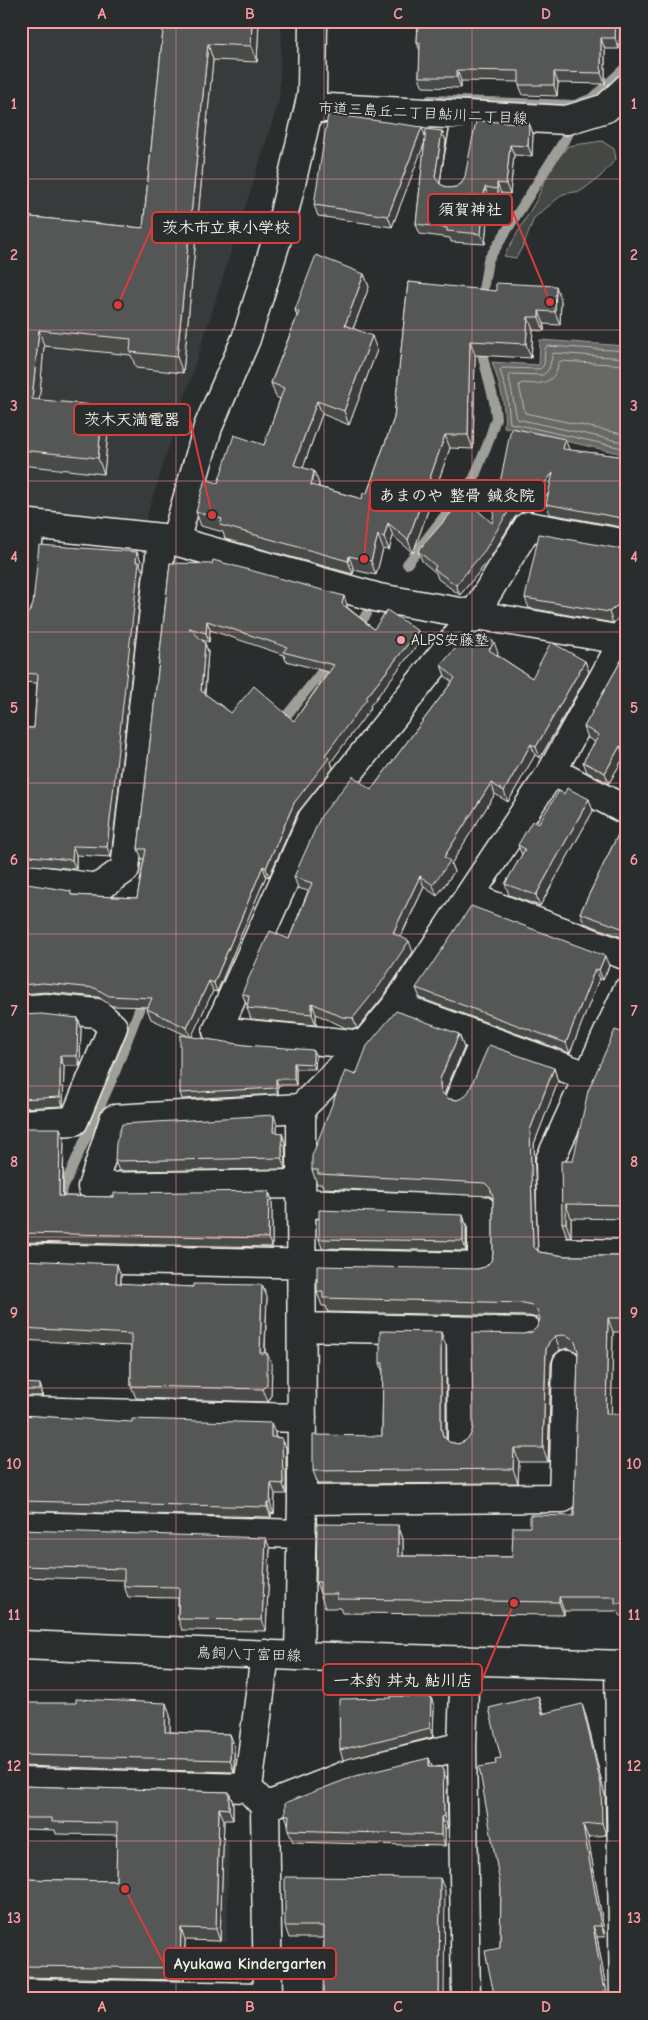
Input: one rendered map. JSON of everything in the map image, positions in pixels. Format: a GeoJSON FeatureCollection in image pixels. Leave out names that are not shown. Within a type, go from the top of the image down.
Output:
{"type":"FeatureCollection","features":[{"type":"Feature","properties":{"kind":"street"},"geometry":{"type":"LineString","coordinates":[[309,107],[312,92],[313,21]]}},
{"type":"Feature","properties":{"kind":"street","name":"市道三島丘二丁目鮎川二丁目線"},"geometry":{"type":"LineString","coordinates":[[21,878],[98,888],[125,869],[168,540],[208,427],[246,339],[278,236],[309,107],[568,120],[606,108],[627,88]]}},
{"type":"Feature","properties":{"kind":"street"},"geometry":{"type":"LineString","coordinates":[[454,183],[467,115]]}},
{"type":"Feature","properties":{"kind":"street"},"geometry":{"type":"LineString","coordinates":[[21,611],[26,524],[168,540],[379,598],[473,616],[626,637],[552,771],[396,1006],[364,1045],[301,1108],[114,1119],[92,1187],[302,1194],[482,1210],[482,1268],[21,1258]]}},
{"type":"Feature","properties":{"kind":"street"},"geometry":{"type":"LineString","coordinates":[[364,1045],[216,1031],[312,819],[473,616],[528,526],[627,544]]}},
{"type":"Feature","properties":{"kind":"street"},"geometry":{"type":"LineString","coordinates":[[552,771],[627,811]]}},
{"type":"Feature","properties":{"kind":"street"},"geometry":{"type":"LineString","coordinates":[[470,897],[627,956]]}},
{"type":"Feature","properties":{"kind":"street"},"geometry":{"type":"LineString","coordinates":[[627,991],[550,1160],[552,1252],[627,1254]]}},
{"type":"Feature","properties":{"kind":"street"},"geometry":{"type":"LineString","coordinates":[[396,1006],[587,1076]]}},
{"type":"Feature","properties":{"kind":"street"},"geometry":{"type":"LineString","coordinates":[[21,1010],[46,1008],[98,1013],[113,1027],[74,1121],[21,1124]]}},
{"type":"Feature","properties":{"kind":"street"},"geometry":{"type":"LineString","coordinates":[[460,1098],[485,1039]]}},
{"type":"Feature","properties":{"kind":"street"},"geometry":{"type":"LineString","coordinates":[[299,1656],[302,1534],[301,1108]]}},
{"type":"Feature","properties":{"kind":"street"},"geometry":{"type":"LineString","coordinates":[[302,1327],[529,1332]]}},
{"type":"Feature","properties":{"kind":"street"},"geometry":{"type":"LineString","coordinates":[[461,1331],[462,1442]]}},
{"type":"Feature","properties":{"kind":"street"},"geometry":{"type":"LineString","coordinates":[[302,1500],[563,1498],[567,1364]]}},
{"type":"Feature","properties":{"kind":"street"},"geometry":{"type":"LineString","coordinates":[[21,1411],[302,1418]]}},
{"type":"Feature","properties":{"kind":"street"},"geometry":{"type":"LineString","coordinates":[[21,1526],[302,1534]]}},
{"type":"Feature","properties":{"kind":"street","name":"鳥飼八丁富田線"},"geometry":{"type":"LineString","coordinates":[[21,1645],[299,1656],[623,1665]]}},
{"type":"Feature","properties":{"kind":"street"},"geometry":{"type":"LineString","coordinates":[[21,1993],[268,1998],[257,1798],[265,1654]]}},
{"type":"Feature","properties":{"kind":"street"},"geometry":{"type":"LineString","coordinates":[[464,1660],[462,1746],[466,1999]]}},
{"type":"Feature","properties":{"kind":"street"},"geometry":{"type":"LineString","coordinates":[[623,1665],[624,1999]]}},
{"type":"Feature","properties":{"kind":"street"},"geometry":{"type":"LineString","coordinates":[[21,1782],[257,1798],[462,1746]]}},
{"type":"Feature","properties":{"kind":"shaded area"},"geometry":{"type":"Polygon","coordinates":[[[21,21],[282,21],[279,101],[145,522],[21,510],[21,21]]]}},
{"type":"Feature","properties":{"kind":"shaded area"},"geometry":{"type":"Polygon","coordinates":[[[602,141],[614,149],[616,159],[600,177],[581,191],[563,194],[534,218],[525,242],[516,258],[504,256],[537,199],[551,167],[568,146],[602,141]]]}},
{"type":"Feature","properties":{"kind":"shaded area"},"geometry":{"type":"Polygon","coordinates":[[[21,1840],[229,1841],[227,1942],[21,1937],[21,1840]]]}},
{"type":"Feature","properties":{"kind":"water"},"geometry":{"type":"Polygon","coordinates":[[[540,340],[627,346],[627,455],[504,427],[503,402],[492,362],[539,365],[540,340]]]}},
{"type":"Feature","properties":{"kind":"building"},"geometry":{"type":"Polygon","coordinates":[[[164,21],[252,21],[251,46],[208,44],[177,357],[130,352],[131,339],[39,330],[32,399],[103,406],[98,458],[21,450],[21,216],[143,228],[164,21]]]}},
{"type":"Feature","properties":{"kind":"building"},"geometry":{"type":"Polygon","coordinates":[[[418,21],[616,21],[615,38],[601,38],[601,73],[554,72],[554,85],[519,85],[519,71],[457,70],[457,77],[419,77],[420,43],[417,43],[418,21]]]}},
{"type":"Feature","properties":{"kind":"building"},"geometry":{"type":"Polygon","coordinates":[[[328,114],[422,127],[388,216],[314,205],[328,114]]]}},
{"type":"Feature","properties":{"kind":"building"},"geometry":{"type":"Polygon","coordinates":[[[476,121],[529,123],[528,146],[510,145],[506,184],[497,183],[497,189],[485,187],[481,234],[447,231],[447,228],[416,224],[426,129],[442,131],[435,177],[440,184],[448,188],[456,187],[462,183],[465,176],[476,121]]]}},
{"type":"Feature","properties":{"kind":"building"},"geometry":{"type":"Polygon","coordinates":[[[316,255],[364,274],[345,325],[372,336],[344,411],[317,401],[294,465],[314,471],[311,485],[362,499],[363,493],[367,493],[394,418],[408,282],[496,291],[496,283],[556,286],[555,312],[539,311],[539,317],[528,317],[526,344],[470,341],[468,435],[445,435],[408,540],[388,523],[384,537],[378,535],[371,561],[349,556],[348,561],[220,525],[222,519],[196,512],[205,479],[218,483],[234,435],[264,445],[284,388],[271,383],[299,312],[295,310],[316,255]]]}},
{"type":"Feature","properties":{"kind":"building"},"geometry":{"type":"Polygon","coordinates":[[[511,428],[565,439],[563,449],[627,457],[627,519],[546,504],[553,473],[529,501],[518,501],[511,507],[485,550],[456,585],[434,569],[436,566],[418,551],[464,498],[492,523],[511,428]]]}},
{"type":"Feature","properties":{"kind":"building"},"geometry":{"type":"Polygon","coordinates":[[[539,534],[621,549],[627,548],[627,604],[619,604],[609,612],[525,598],[539,534]]]}},
{"type":"Feature","properties":{"kind":"building"},"geometry":{"type":"Polygon","coordinates":[[[39,545],[137,552],[136,562],[139,562],[107,847],[73,846],[72,860],[21,855],[21,728],[34,728],[38,674],[21,673],[21,616],[30,611],[33,604],[39,545]]]}},
{"type":"Feature","properties":{"kind":"building"},"geometry":{"type":"Polygon","coordinates":[[[213,560],[344,596],[342,604],[374,629],[387,610],[418,631],[366,698],[325,755],[329,758],[294,803],[266,868],[263,866],[214,983],[209,981],[187,1028],[147,1009],[152,998],[109,996],[95,988],[43,983],[21,985],[21,883],[71,891],[71,895],[137,898],[146,849],[138,849],[170,563],[212,564],[213,560]],[[207,621],[206,633],[189,628],[205,643],[201,691],[231,713],[254,686],[294,721],[334,665],[283,652],[287,647],[207,621]]]}},
{"type":"Feature","properties":{"kind":"building"},"geometry":{"type":"Polygon","coordinates":[[[472,633],[480,633],[494,642],[489,650],[532,678],[551,642],[585,661],[536,747],[531,744],[504,791],[491,783],[444,857],[450,861],[433,885],[420,876],[393,933],[409,941],[379,986],[353,1018],[342,1017],[312,1003],[312,1014],[247,1008],[249,996],[242,993],[270,931],[289,939],[312,883],[294,877],[321,816],[353,776],[371,790],[455,678],[441,665],[472,633]]]}},
{"type":"Feature","properties":{"kind":"building"},"geometry":{"type":"Polygon","coordinates":[[[627,650],[627,750],[620,746],[605,773],[583,762],[599,735],[584,727],[627,650]]]}},
{"type":"Feature","properties":{"kind":"building"},"geometry":{"type":"Polygon","coordinates":[[[567,788],[589,799],[536,895],[505,884],[525,849],[518,845],[532,821],[538,824],[559,791],[564,794],[567,788]]]}},
{"type":"Feature","properties":{"kind":"building"},"geometry":{"type":"Polygon","coordinates":[[[627,816],[627,930],[580,913],[627,816]]]}},
{"type":"Feature","properties":{"kind":"building"},"geometry":{"type":"Polygon","coordinates":[[[471,906],[605,956],[599,970],[595,969],[566,1043],[416,988],[471,906]]]}},
{"type":"Feature","properties":{"kind":"building"},"geometry":{"type":"Polygon","coordinates":[[[396,1011],[459,1034],[440,1079],[442,1093],[449,1099],[457,1100],[464,1097],[469,1091],[489,1045],[554,1068],[530,1130],[533,1246],[539,1252],[565,1256],[627,1256],[627,1318],[608,1318],[606,1414],[627,1414],[627,1603],[615,1603],[615,1597],[559,1597],[559,1602],[337,1599],[337,1594],[320,1594],[320,1582],[316,1582],[317,1524],[398,1525],[398,1556],[512,1557],[513,1527],[530,1527],[530,1515],[574,1516],[578,1351],[575,1342],[570,1337],[563,1335],[555,1336],[549,1342],[546,1349],[543,1448],[514,1448],[513,1469],[313,1471],[313,1435],[382,1436],[383,1363],[380,1363],[380,1331],[441,1332],[441,1428],[443,1436],[449,1442],[458,1444],[470,1436],[473,1428],[472,1333],[524,1334],[532,1332],[537,1327],[540,1319],[537,1310],[532,1305],[524,1303],[323,1298],[323,1292],[317,1292],[317,1266],[477,1269],[485,1267],[491,1261],[493,1254],[493,1196],[490,1188],[485,1183],[318,1174],[318,1170],[312,1170],[312,1156],[345,1071],[356,1075],[367,1046],[396,1011]]]}},
{"type":"Feature","properties":{"kind":"building"},"geometry":{"type":"Polygon","coordinates":[[[41,1014],[78,1018],[77,1056],[60,1056],[60,1097],[21,1099],[21,1015],[41,1014]]]}},
{"type":"Feature","properties":{"kind":"building"},"geometry":{"type":"Polygon","coordinates":[[[615,1030],[627,1034],[627,1205],[566,1204],[566,1223],[562,1223],[561,1161],[573,1161],[588,1091],[615,1030]]]}},
{"type":"Feature","properties":{"kind":"building"},"geometry":{"type":"Polygon","coordinates":[[[180,1035],[245,1045],[313,1050],[313,1064],[294,1063],[294,1079],[276,1079],[276,1088],[180,1093],[180,1035]]]}},
{"type":"Feature","properties":{"kind":"building"},"geometry":{"type":"Polygon","coordinates":[[[274,1115],[273,1132],[282,1133],[282,1158],[115,1161],[116,1143],[122,1124],[274,1115]]]}},
{"type":"Feature","properties":{"kind":"building"},"geometry":{"type":"Polygon","coordinates":[[[21,1128],[60,1128],[59,1196],[114,1197],[114,1193],[269,1191],[268,1238],[21,1233],[21,1128]]]}},
{"type":"Feature","properties":{"kind":"building"},"geometry":{"type":"Polygon","coordinates":[[[319,1210],[463,1215],[463,1241],[319,1239],[319,1210]]]}},
{"type":"Feature","properties":{"kind":"building"},"geometry":{"type":"Polygon","coordinates":[[[21,1260],[117,1264],[116,1283],[193,1287],[193,1284],[262,1285],[260,1353],[267,1353],[267,1385],[263,1389],[131,1386],[131,1334],[21,1328],[21,1260]]]}},
{"type":"Feature","properties":{"kind":"building"},"geometry":{"type":"Polygon","coordinates":[[[21,1383],[40,1384],[40,1390],[21,1390],[21,1383]]]}},
{"type":"Feature","properties":{"kind":"building"},"geometry":{"type":"Polygon","coordinates":[[[21,1415],[132,1422],[132,1419],[271,1423],[271,1437],[282,1438],[283,1484],[271,1483],[270,1503],[267,1503],[267,1507],[21,1501],[21,1415]]]}},
{"type":"Feature","properties":{"kind":"building"},"geometry":{"type":"Polygon","coordinates":[[[21,1530],[266,1538],[262,1620],[178,1619],[179,1587],[124,1586],[124,1569],[21,1566],[21,1530]]]}},
{"type":"Feature","properties":{"kind":"building"},"geometry":{"type":"Polygon","coordinates":[[[391,1696],[431,1697],[430,1728],[340,1750],[339,1699],[391,1698],[391,1696]]]}},
{"type":"Feature","properties":{"kind":"building"},"geometry":{"type":"Polygon","coordinates":[[[538,1696],[542,1714],[582,1704],[601,1784],[602,1823],[583,1825],[601,1926],[593,1926],[605,1997],[592,1999],[495,1999],[485,1951],[500,1948],[501,1889],[479,1767],[496,1764],[495,1759],[501,1758],[489,1708],[538,1696]]]}},
{"type":"Feature","properties":{"kind":"building"},"geometry":{"type":"Polygon","coordinates":[[[76,1699],[166,1703],[165,1732],[230,1734],[230,1760],[21,1755],[21,1703],[76,1703],[76,1699]]]}},
{"type":"Feature","properties":{"kind":"building"},"geometry":{"type":"Polygon","coordinates":[[[429,1758],[429,1767],[443,1767],[444,1816],[441,1817],[441,1835],[288,1830],[289,1815],[285,1815],[285,1803],[355,1776],[429,1758]]]}},
{"type":"Feature","properties":{"kind":"building"},"geometry":{"type":"Polygon","coordinates":[[[21,1786],[229,1792],[229,1809],[219,1808],[216,1929],[181,1928],[180,1968],[21,1966],[21,1879],[116,1881],[117,1823],[52,1822],[52,1818],[21,1818],[21,1786]]]}},
{"type":"Feature","properties":{"kind":"building"},"geometry":{"type":"Polygon","coordinates":[[[285,1877],[440,1878],[439,1999],[323,1999],[324,1926],[285,1926],[285,1877]]]}},
{"type":"Feature","properties":{"kind":"building"},"geometry":{"type":"Polygon","coordinates":[[[21,1997],[131,1999],[21,1999],[21,1997]]]}},
{"type":"Feature","properties":{"kind":"waterway"},"geometry":{"type":"LineString","coordinates":[[430,100],[575,105],[593,98],[627,66]]}},
{"type":"Feature","properties":{"kind":"waterway"},"geometry":{"type":"LineString","coordinates":[[481,302],[488,260],[569,133]]}},
{"type":"Feature","properties":{"kind":"waterway"},"geometry":{"type":"LineString","coordinates":[[407,564],[474,478],[488,443],[496,418],[494,401],[479,342]]}},
{"type":"Feature","properties":{"kind":"waterway"},"geometry":{"type":"LineString","coordinates":[[354,631],[367,614]]}},
{"type":"Feature","properties":{"kind":"waterway"},"geometry":{"type":"LineString","coordinates":[[279,725],[331,660]]}},
{"type":"Feature","properties":{"kind":"waterway"},"geometry":{"type":"LineString","coordinates":[[57,1202],[114,1075],[145,994]]}},
{"type":"Feature","properties":{"kind":"place","name":"須賀神社"},"geometry":{"type":"Point","coordinates":[550,302]}},
{"type":"Feature","properties":{"kind":"place","name":"茨木市立東小学校"},"geometry":{"type":"Point","coordinates":[118,305]}},
{"type":"Feature","properties":{"kind":"place","name":"茨木天満電器"},"geometry":{"type":"Point","coordinates":[212,515]}},
{"type":"Feature","properties":{"kind":"place","name":"あまのや 整骨 鍼灸院"},"geometry":{"type":"Point","coordinates":[364,559]}},
{"type":"Feature","properties":{"kind":"place","name":"ALPS安藤塾"},"geometry":{"type":"Point","coordinates":[401,640]}},
{"type":"Feature","properties":{"kind":"place","name":"一本釣 丼丸 鮎川店"},"geometry":{"type":"Point","coordinates":[514,1603]}},
{"type":"Feature","properties":{"kind":"place","name":"Ayukawa Kindergarten"},"geometry":{"type":"Point","coordinates":[125,1889]}}]}
